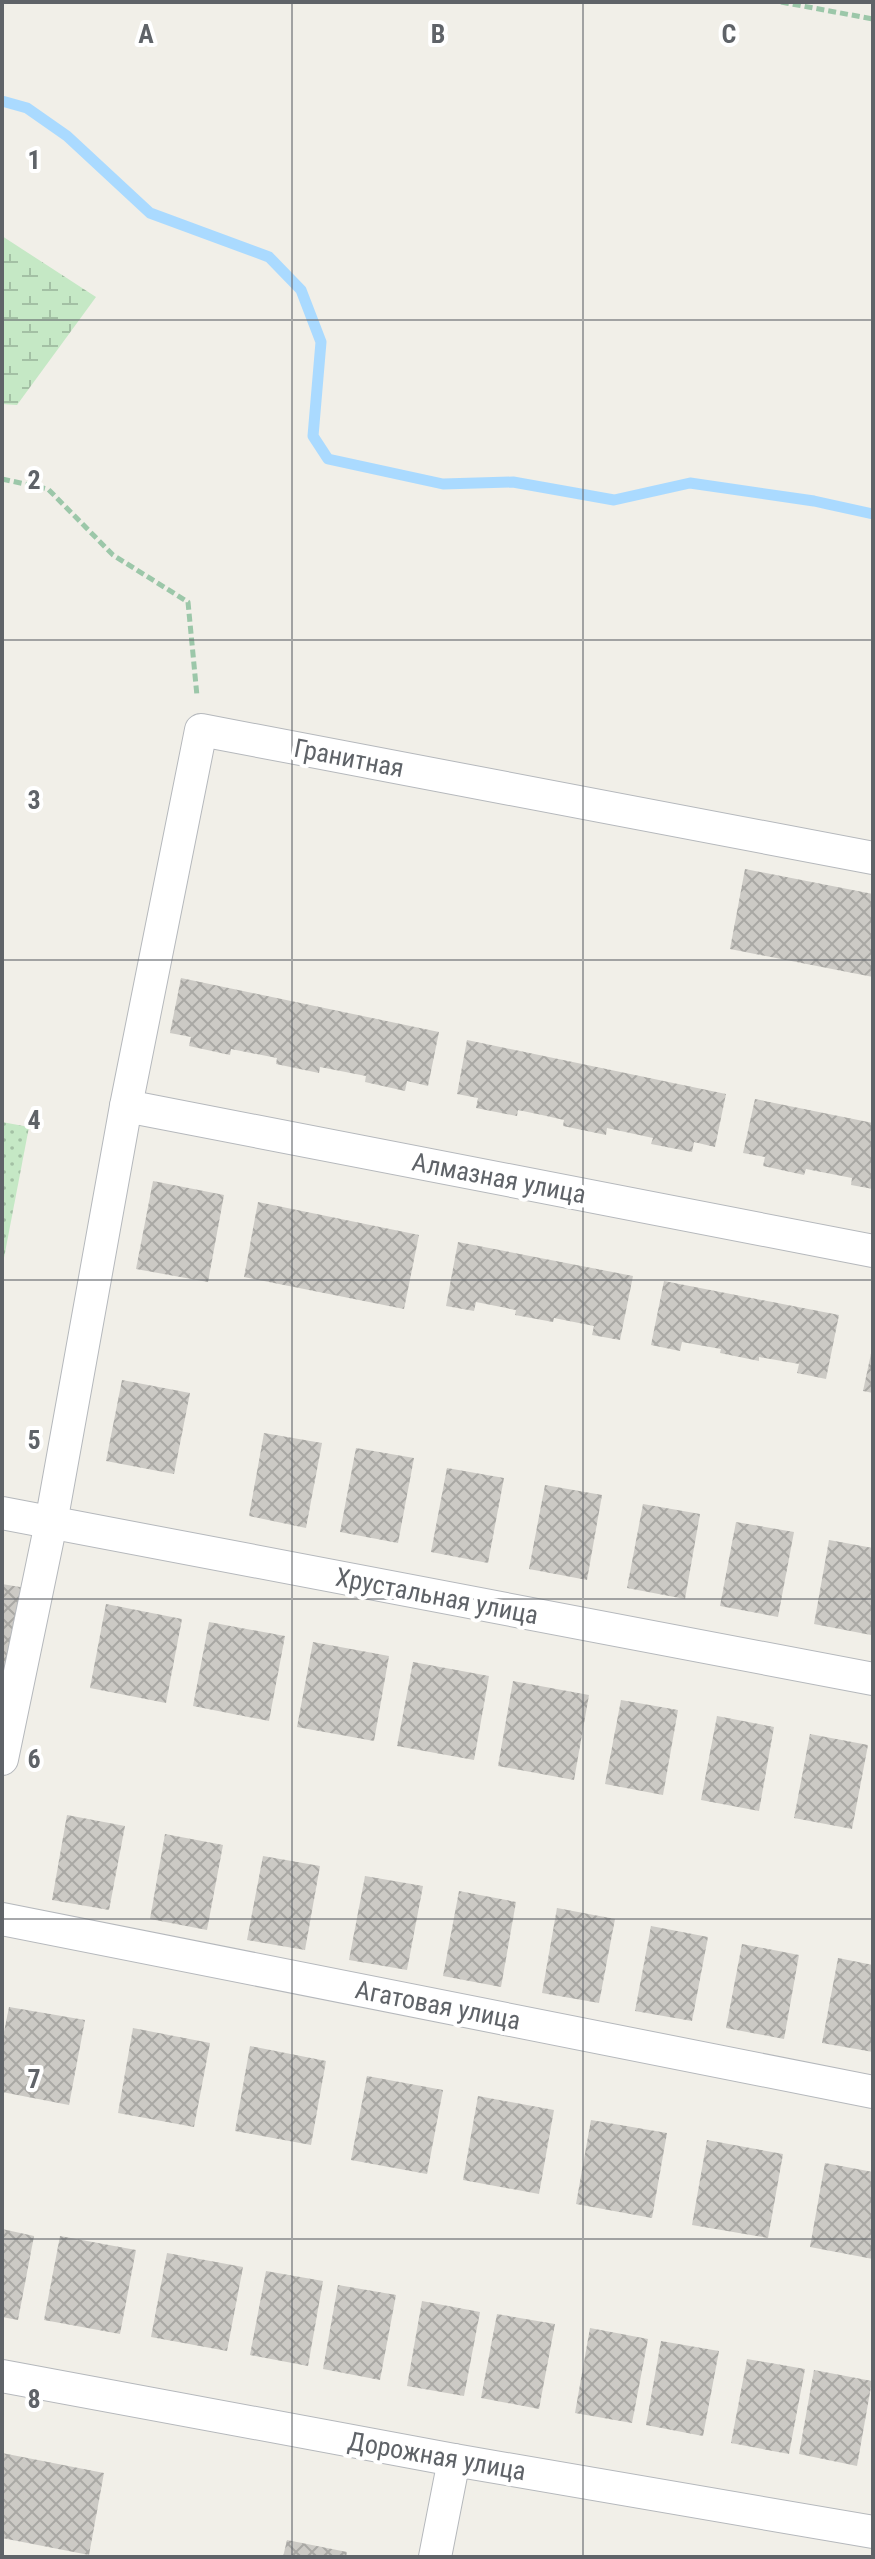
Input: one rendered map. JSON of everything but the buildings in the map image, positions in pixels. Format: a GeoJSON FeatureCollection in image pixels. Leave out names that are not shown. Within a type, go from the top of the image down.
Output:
{"type":"FeatureCollection","features":[{"type":"Feature","properties":{"kind":"street","name":"Гранитная"},"geometry":{"type":"LineString","coordinates":[[201,730],[873,858]]}},
{"type":"Feature","properties":{"kind":"street"},"geometry":{"type":"LineString","coordinates":[[2,1759],[51,1523],[126,1106],[201,730]]}},
{"type":"Feature","properties":{"kind":"street","name":"Алмазная улица"},"geometry":{"type":"LineString","coordinates":[[126,1106],[873,1251]]}},
{"type":"Feature","properties":{"kind":"street","name":"Хрустальная улица"},"geometry":{"type":"LineString","coordinates":[[2,1513],[873,1679]]}},
{"type":"Feature","properties":{"kind":"street","name":"Агатовая улица"},"geometry":{"type":"LineString","coordinates":[[2,1919],[873,2092]]}},
{"type":"Feature","properties":{"kind":"street","name":"Дорожная улица"},"geometry":{"type":"LineString","coordinates":[[2,2376],[454,2460],[873,2532]]}},
{"type":"Feature","properties":{"kind":"street"},"geometry":{"type":"LineString","coordinates":[[435,2557],[454,2460]]}},
{"type":"Feature","properties":{"kind":"path"},"geometry":{"type":"LineString","coordinates":[[781,2],[873,19]]}},
{"type":"Feature","properties":{"kind":"path"},"geometry":{"type":"LineString","coordinates":[[2,479],[48,489],[113,555],[188,602],[201,730]]}},
{"type":"Feature","properties":{"kind":"green space"},"geometry":{"type":"Polygon","coordinates":[[[2,236],[96,297],[17,405],[2,404],[2,236]]]}},
{"type":"Feature","properties":{"kind":"green space"},"geometry":{"type":"Polygon","coordinates":[[[2,1122],[29,1127],[3,1263],[2,1263],[2,1122]]]}},
{"type":"Feature","properties":{"kind":"waterway"},"geometry":{"type":"LineString","coordinates":[[2,101],[27,108],[67,136],[150,213],[269,257],[301,290],[321,342],[313,436],[328,459],[443,484],[513,482],[614,500],[690,483],[814,501],[873,514]]}}]}
